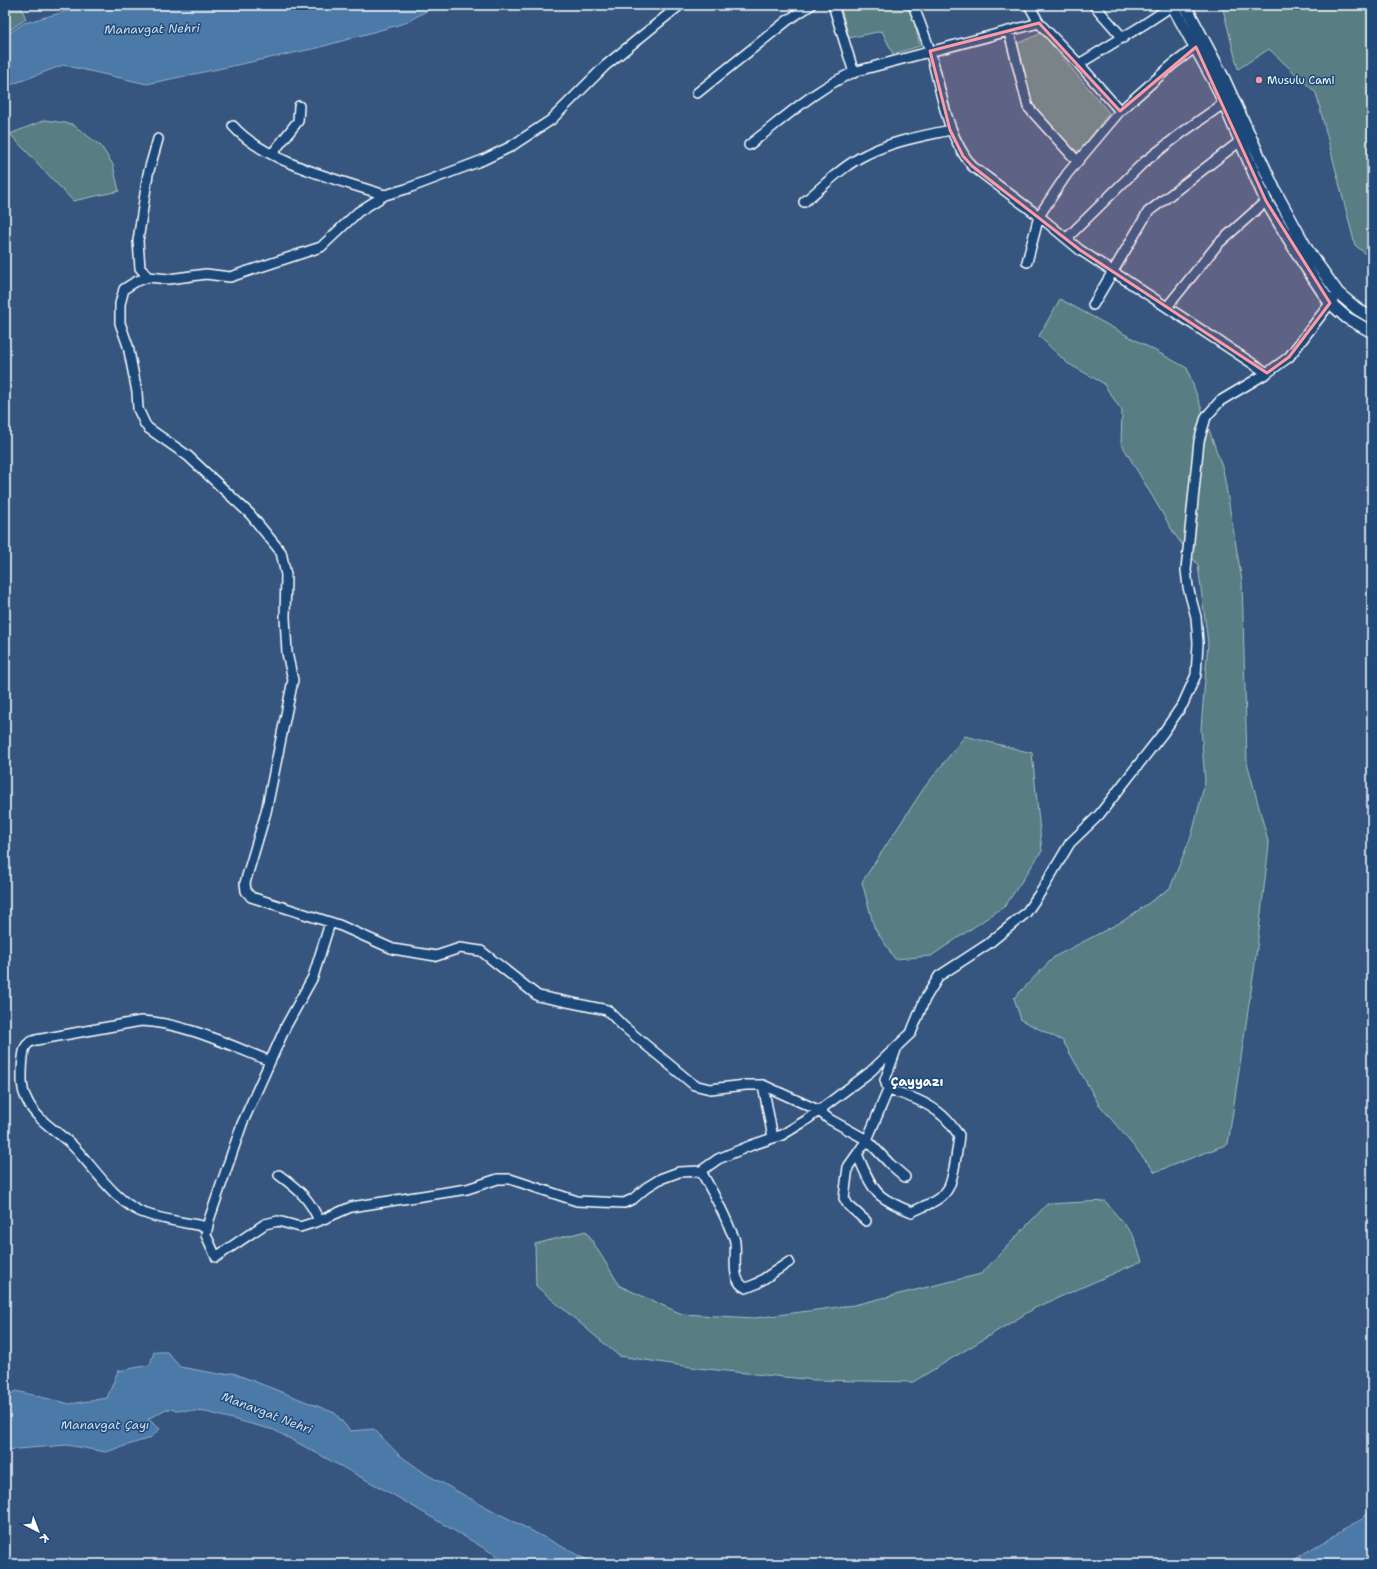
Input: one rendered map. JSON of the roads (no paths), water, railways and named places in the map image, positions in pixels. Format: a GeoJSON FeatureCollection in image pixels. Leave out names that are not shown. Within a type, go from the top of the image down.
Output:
{"type":"FeatureCollection","features":[{"type":"Feature","properties":{"kind":"street"},"geometry":{"type":"LineString","coordinates":[[680,5],[605,66],[551,120],[510,147],[483,160],[406,189],[385,195],[358,212],[321,247],[230,277],[206,274],[169,279],[148,277],[135,282],[124,289],[120,304],[120,323],[128,346],[137,392],[138,409],[144,424],[188,456],[250,514],[281,552],[286,575],[285,617],[287,653],[293,680],[266,812],[245,883],[246,891],[251,897],[339,925],[393,949],[436,956],[460,948],[481,951],[538,996],[607,1010],[694,1085],[710,1089],[746,1085],[763,1085],[818,1110],[829,1119],[866,1140],[905,1177]]}},
{"type":"Feature","properties":{"kind":"street"},"geometry":{"type":"LineString","coordinates":[[697,92],[788,20],[811,5]]}},
{"type":"Feature","properties":{"kind":"street"},"geometry":{"type":"LineString","coordinates":[[834,5],[854,73]]}},
{"type":"Feature","properties":{"kind":"street"},"geometry":{"type":"LineString","coordinates":[[913,5],[930,52],[950,130],[963,156],[972,166],[1039,216],[1080,250],[1267,373]]}},
{"type":"Feature","properties":{"kind":"street"},"geometry":{"type":"LineString","coordinates":[[1029,5],[1040,23],[1079,64],[1120,111]]}},
{"type":"Feature","properties":{"kind":"street"},"geometry":{"type":"LineString","coordinates":[[1094,5],[1123,38]]}},
{"type":"Feature","properties":{"kind":"street"},"geometry":{"type":"LineString","coordinates":[[1079,64],[1123,38],[1172,5],[1217,87],[1239,142],[1266,201],[1305,267],[1330,303],[1347,318],[1372,332]]}},
{"type":"Feature","properties":{"kind":"street"},"geometry":{"type":"LineString","coordinates":[[1185,5],[1224,77],[1275,191],[1308,251],[1338,293],[1357,309],[1372,318]]}},
{"type":"Feature","properties":{"kind":"street"},"geometry":{"type":"LineString","coordinates":[[749,145],[840,78],[930,52],[1040,23]]}},
{"type":"Feature","properties":{"kind":"street"},"geometry":{"type":"LineString","coordinates":[[1009,32],[1028,107],[1077,161]]}},
{"type":"Feature","properties":{"kind":"street"},"geometry":{"type":"LineString","coordinates":[[1027,262],[1039,216],[1077,161],[1120,111],[1172,65],[1196,47]]}},
{"type":"Feature","properties":{"kind":"street"},"geometry":{"type":"LineString","coordinates":[[1067,238],[1143,163],[1183,132],[1223,104]]}},
{"type":"Feature","properties":{"kind":"street"},"geometry":{"type":"LineString","coordinates":[[272,154],[298,122],[299,106]]}},
{"type":"Feature","properties":{"kind":"street"},"geometry":{"type":"LineString","coordinates":[[233,126],[241,136],[272,154],[335,179],[385,195]]}},
{"type":"Feature","properties":{"kind":"street"},"geometry":{"type":"LineString","coordinates":[[804,202],[846,166],[867,154],[909,139],[950,130]]}},
{"type":"Feature","properties":{"kind":"street"},"geometry":{"type":"LineString","coordinates":[[148,277],[140,268],[138,241],[148,174],[158,139]]}},
{"type":"Feature","properties":{"kind":"street"},"geometry":{"type":"LineString","coordinates":[[1093,305],[1148,212],[1239,142]]}},
{"type":"Feature","properties":{"kind":"street"},"geometry":{"type":"LineString","coordinates":[[1167,307],[1218,244],[1266,201]]}},
{"type":"Feature","properties":{"kind":"street"},"geometry":{"type":"LineString","coordinates":[[330,923],[312,977],[286,1026],[242,1124],[209,1220],[206,1235],[216,1257],[265,1224],[278,1221],[300,1227],[320,1221],[351,1206],[467,1189],[498,1179],[510,1179],[577,1201],[624,1203],[660,1179],[679,1172],[701,1171],[718,1159],[782,1135],[805,1121],[870,1072],[911,1033],[925,999],[939,976],[988,944],[1026,913],[1042,890],[1070,843],[1099,815],[1163,733],[1183,704],[1196,675],[1198,644],[1196,617],[1188,587],[1186,570],[1199,441],[1206,417],[1220,401],[1267,373],[1289,357],[1338,293]]}},
{"type":"Feature","properties":{"kind":"street"},"geometry":{"type":"LineString","coordinates":[[208,1227],[139,1211],[109,1188],[100,1175],[71,1144],[37,1116],[27,1100],[22,1087],[24,1050],[29,1043],[36,1040],[141,1021],[157,1022],[199,1034],[270,1061]]}},
{"type":"Feature","properties":{"kind":"street"},"geometry":{"type":"LineString","coordinates":[[866,1221],[848,1205],[844,1198],[848,1167],[866,1140],[888,1090],[885,1080],[899,1044]]}},
{"type":"Feature","properties":{"kind":"street"},"geometry":{"type":"LineString","coordinates":[[763,1085],[773,1138]]}},
{"type":"Feature","properties":{"kind":"street"},"geometry":{"type":"LineString","coordinates":[[857,1154],[867,1177],[880,1196],[912,1212],[934,1201],[948,1190],[954,1167],[959,1135],[944,1116],[933,1108],[912,1098],[888,1090]]}},
{"type":"Feature","properties":{"kind":"street"},"geometry":{"type":"LineString","coordinates":[[701,1171],[722,1208],[735,1242],[735,1268],[737,1280],[742,1286],[746,1288],[756,1284],[789,1262]]}},
{"type":"Feature","properties":{"kind":"street"},"geometry":{"type":"LineString","coordinates":[[279,1175],[298,1189],[308,1200],[320,1221]]}},
{"type":"Feature","properties":{"kind":"water","name":"Manavgat Nehri"},"geometry":{"type":"Polygon","coordinates":[[[80,5],[437,5],[405,23],[317,48],[147,84],[63,65],[13,84],[5,91],[5,36],[24,23],[71,10],[80,5]]]}},
{"type":"Feature","properties":{"kind":"water","name":"Manavgat Çayı"},"geometry":{"type":"Polygon","coordinates":[[[154,1352],[167,1352],[180,1367],[219,1374],[233,1373],[335,1413],[350,1431],[374,1429],[398,1454],[426,1474],[595,1564],[511,1564],[392,1494],[274,1430],[206,1412],[166,1409],[148,1419],[160,1429],[150,1438],[106,1452],[67,1445],[5,1450],[5,1397],[16,1391],[70,1404],[107,1398],[118,1371],[150,1365],[154,1352]]]}},
{"type":"Feature","properties":{"kind":"water"},"geometry":{"type":"Polygon","coordinates":[[[1372,1509],[1372,1564],[1286,1564],[1362,1519],[1372,1509]]]}},
{"type":"Feature","properties":{"kind":"place","name":"Musulu Cami"},"geometry":{"type":"Point","coordinates":[1259,80]}},
{"type":"Feature","properties":{"kind":"district","name":"Çayyazı"},"geometry":{"type":"Point","coordinates":[917,1081]}}]}
